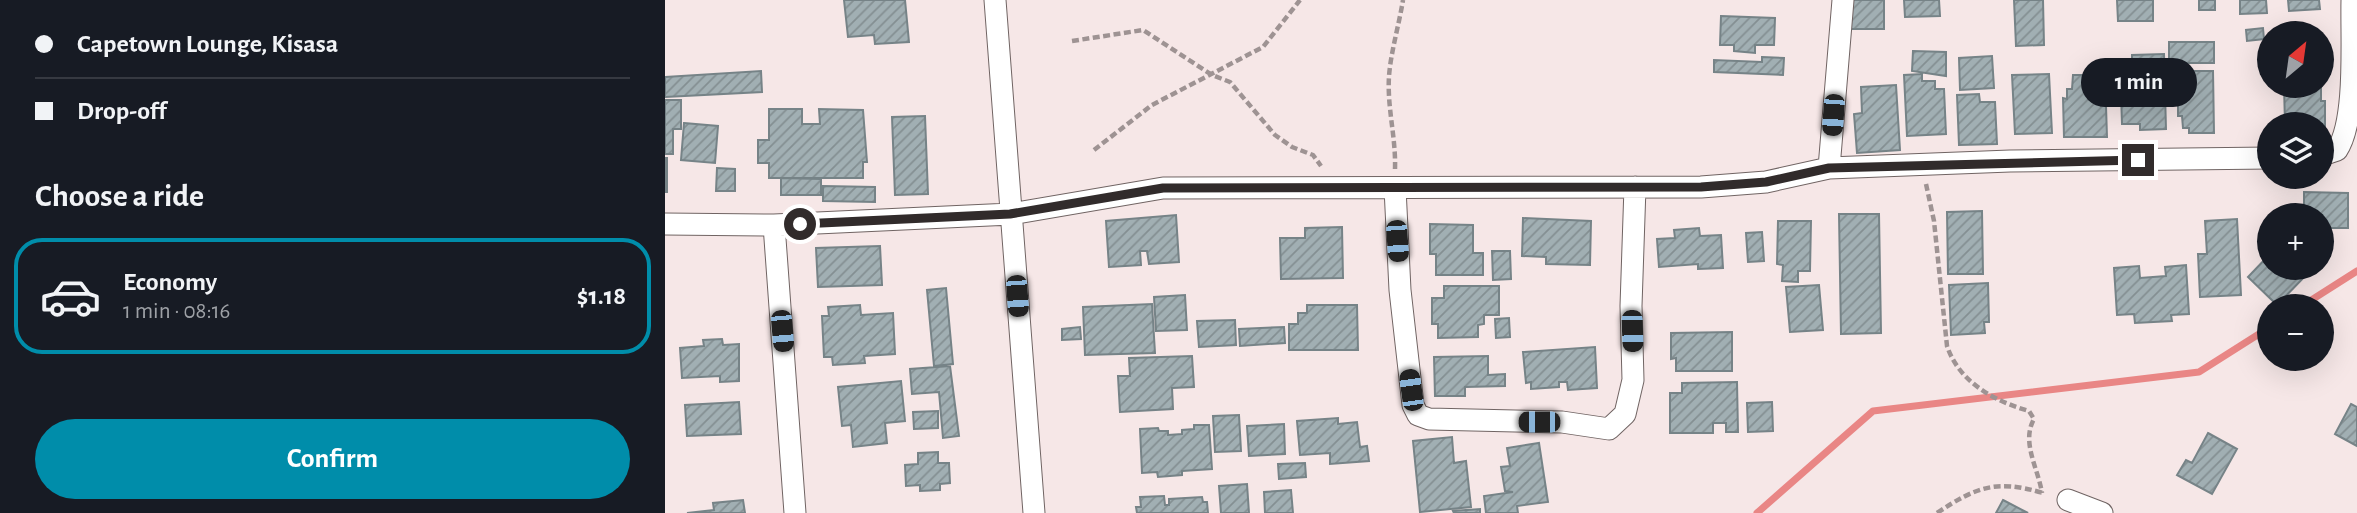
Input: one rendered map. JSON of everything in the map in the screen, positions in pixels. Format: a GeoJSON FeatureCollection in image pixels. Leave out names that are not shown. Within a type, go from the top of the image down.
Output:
{"type":"FeatureCollection","features":[{"type":"Feature","properties":{"kind":"street"},"geometry":{"type":"LineString","coordinates":[[995,0],[1034,513]]}},
{"type":"Feature","properties":{"kind":"street"},"geometry":{"type":"LineString","coordinates":[[1829,168],[1843,0]]}},
{"type":"Feature","properties":{"kind":"street"},"geometry":{"type":"LineString","coordinates":[[2334,151],[2346,133],[2350,109],[2352,0]]}},
{"type":"Feature","properties":{"kind":"street"},"geometry":{"type":"LineString","coordinates":[[665,224],[774,225],[1010,214],[1163,188],[1635,187],[1766,182],[1829,168],[2257,158]]}},
{"type":"Feature","properties":{"kind":"street"},"geometry":{"type":"LineString","coordinates":[[1395,188],[1400,290],[1413,405],[1418,415],[1429,419],[1562,422],[1609,429],[1625,414],[1633,380],[1631,306],[1635,187]]}},
{"type":"Feature","properties":{"kind":"street"},"geometry":{"type":"LineString","coordinates":[[774,225],[795,513]]}},
{"type":"Feature","properties":{"kind":"street"},"geometry":{"type":"LineString","coordinates":[[2068,500],[2102,513]]}},
{"type":"Feature","properties":{"kind":"path"},"geometry":{"type":"LineString","coordinates":[[1094,150],[1152,105],[1263,47],[1300,0]]}},
{"type":"Feature","properties":{"kind":"path"},"geometry":{"type":"LineString","coordinates":[[1395,188],[1396,150],[1390,126],[1389,76],[1403,0]]}},
{"type":"Feature","properties":{"kind":"path"},"geometry":{"type":"LineString","coordinates":[[1072,41],[1143,30],[1212,75],[1230,82],[1275,135],[1292,147],[1313,155],[1336,188]]}},
{"type":"Feature","properties":{"kind":"path"},"geometry":{"type":"LineString","coordinates":[[1922,164],[1934,221],[1947,346],[1952,362],[1983,392],[2002,403],[2029,411],[2034,419],[2027,440],[2038,468],[2042,492]]}},
{"type":"Feature","properties":{"kind":"path"},"geometry":{"type":"LineString","coordinates":[[1937,513],[1970,492],[1989,486],[2015,485],[2068,500]]}},
{"type":"Feature","properties":{"kind":"building"},"geometry":{"type":"Polygon","coordinates":[[[844,0],[905,0],[909,42],[875,44],[874,35],[848,37],[844,0]]]}},
{"type":"Feature","properties":{"kind":"building"},"geometry":{"type":"Polygon","coordinates":[[[1851,0],[1884,0],[1884,29],[1851,29],[1851,0]]]}},
{"type":"Feature","properties":{"kind":"building"},"geometry":{"type":"Polygon","coordinates":[[[1904,0],[1939,0],[1940,16],[1905,17],[1904,0]]]}},
{"type":"Feature","properties":{"kind":"building"},"geometry":{"type":"Polygon","coordinates":[[[2014,0],[2043,0],[2044,45],[2016,46],[2014,0]]]}},
{"type":"Feature","properties":{"kind":"building"},"geometry":{"type":"Polygon","coordinates":[[[2117,0],[2153,0],[2153,21],[2118,21],[2117,0]]]}},
{"type":"Feature","properties":{"kind":"building"},"geometry":{"type":"Polygon","coordinates":[[[2199,0],[2215,0],[2215,10],[2199,10],[2199,0]]]}},
{"type":"Feature","properties":{"kind":"building"},"geometry":{"type":"Polygon","coordinates":[[[2240,0],[2266,0],[2267,13],[2240,14],[2240,0]]]}},
{"type":"Feature","properties":{"kind":"building"},"geometry":{"type":"Polygon","coordinates":[[[2288,0],[2319,0],[2320,9],[2289,11],[2288,0]]]}},
{"type":"Feature","properties":{"kind":"building"},"geometry":{"type":"Polygon","coordinates":[[[1721,16],[1775,18],[1774,45],[1755,45],[1755,53],[1734,51],[1734,45],[1720,45],[1721,16]]]}},
{"type":"Feature","properties":{"kind":"building"},"geometry":{"type":"Polygon","coordinates":[[[2257,29],[2257,40],[2247,41],[2246,30],[2257,29]]]}},
{"type":"Feature","properties":{"kind":"building"},"geometry":{"type":"Polygon","coordinates":[[[2169,42],[2214,42],[2214,63],[2169,63],[2169,42]]]}},
{"type":"Feature","properties":{"kind":"building"},"geometry":{"type":"Polygon","coordinates":[[[1913,51],[1946,52],[1946,76],[1912,71],[1913,51]]]}},
{"type":"Feature","properties":{"kind":"building"},"geometry":{"type":"Polygon","coordinates":[[[2164,54],[2166,129],[2140,130],[2140,124],[2122,124],[2121,93],[2127,93],[2127,82],[2120,83],[2119,63],[2132,63],[2132,55],[2164,54]]]}},
{"type":"Feature","properties":{"kind":"building"},"geometry":{"type":"Polygon","coordinates":[[[1992,56],[1994,88],[1960,90],[1959,58],[1992,56]]]}},
{"type":"Feature","properties":{"kind":"building"},"geometry":{"type":"Polygon","coordinates":[[[1762,57],[1784,58],[1783,75],[1714,72],[1714,60],[1762,62],[1762,57]]]}},
{"type":"Feature","properties":{"kind":"building"},"geometry":{"type":"Polygon","coordinates":[[[761,71],[762,92],[665,97],[665,77],[761,71]]]}},
{"type":"Feature","properties":{"kind":"building"},"geometry":{"type":"Polygon","coordinates":[[[2178,71],[2213,71],[2214,133],[2189,133],[2189,128],[2183,128],[2182,116],[2178,116],[2178,71]]]}},
{"type":"Feature","properties":{"kind":"building"},"geometry":{"type":"Polygon","coordinates":[[[1922,74],[1922,81],[1935,81],[1935,89],[1944,89],[1946,134],[1907,136],[1904,75],[1922,74]]]}},
{"type":"Feature","properties":{"kind":"building"},"geometry":{"type":"Polygon","coordinates":[[[2049,74],[2052,133],[2015,134],[2012,75],[2049,74]]]}},
{"type":"Feature","properties":{"kind":"building"},"geometry":{"type":"Polygon","coordinates":[[[2073,75],[2095,75],[2094,88],[2101,88],[2101,106],[2106,106],[2107,137],[2064,137],[2063,98],[2067,99],[2067,89],[2072,89],[2073,75]]]}},
{"type":"Feature","properties":{"kind":"building"},"geometry":{"type":"Polygon","coordinates":[[[1896,85],[1900,150],[1857,153],[1854,114],[1862,113],[1861,87],[1896,85]]]}},
{"type":"Feature","properties":{"kind":"building"},"geometry":{"type":"Polygon","coordinates":[[[1979,94],[1980,102],[1995,102],[1997,144],[1959,145],[1957,95],[1979,94]]]}},
{"type":"Feature","properties":{"kind":"building"},"geometry":{"type":"Polygon","coordinates":[[[2284,98],[2321,98],[2321,101],[2325,101],[2325,112],[2285,112],[2284,98]]]}},
{"type":"Feature","properties":{"kind":"building"},"geometry":{"type":"Polygon","coordinates":[[[665,100],[681,100],[681,129],[673,129],[673,154],[665,154],[665,100]]]}},
{"type":"Feature","properties":{"kind":"building"},"geometry":{"type":"Polygon","coordinates":[[[769,109],[802,109],[802,124],[820,124],[819,109],[863,110],[867,162],[863,162],[863,178],[769,178],[769,163],[758,163],[758,140],[769,140],[769,109]]]}},
{"type":"Feature","properties":{"kind":"building"},"geometry":{"type":"Polygon","coordinates":[[[925,116],[928,194],[895,195],[892,117],[925,116]]]}},
{"type":"Feature","properties":{"kind":"building"},"geometry":{"type":"Polygon","coordinates":[[[684,123],[718,126],[715,163],[681,160],[684,123]]]}},
{"type":"Feature","properties":{"kind":"building"},"geometry":{"type":"Polygon","coordinates":[[[667,158],[667,192],[665,192],[667,158]]]}},
{"type":"Feature","properties":{"kind":"building"},"geometry":{"type":"Polygon","coordinates":[[[717,168],[735,169],[735,191],[716,191],[717,168]]]}},
{"type":"Feature","properties":{"kind":"building"},"geometry":{"type":"Polygon","coordinates":[[[781,178],[821,179],[821,195],[781,195],[781,178]]]}},
{"type":"Feature","properties":{"kind":"building"},"geometry":{"type":"Polygon","coordinates":[[[823,186],[875,187],[875,202],[823,201],[823,186]]]}},
{"type":"Feature","properties":{"kind":"building"},"geometry":{"type":"Polygon","coordinates":[[[2304,192],[2348,193],[2348,228],[2334,228],[2334,203],[2304,203],[2304,192]]]}},
{"type":"Feature","properties":{"kind":"building"},"geometry":{"type":"Polygon","coordinates":[[[1982,211],[1983,274],[1948,274],[1947,212],[1982,211]]]}},
{"type":"Feature","properties":{"kind":"building"},"geometry":{"type":"Polygon","coordinates":[[[1839,214],[1879,214],[1881,333],[1841,334],[1839,214]]]}},
{"type":"Feature","properties":{"kind":"building"},"geometry":{"type":"Polygon","coordinates":[[[1176,215],[1179,262],[1149,264],[1147,251],[1140,251],[1141,265],[1109,267],[1106,221],[1176,215]]]}},
{"type":"Feature","properties":{"kind":"building"},"geometry":{"type":"Polygon","coordinates":[[[1523,218],[1591,221],[1590,265],[1546,264],[1546,257],[1522,256],[1523,218]]]}},
{"type":"Feature","properties":{"kind":"building"},"geometry":{"type":"Polygon","coordinates":[[[2237,219],[2241,295],[2200,297],[2198,254],[2207,254],[2205,221],[2237,219]]]}},
{"type":"Feature","properties":{"kind":"building"},"geometry":{"type":"Polygon","coordinates":[[[1778,221],[1811,221],[1810,271],[1798,271],[1798,282],[1782,281],[1783,265],[1777,264],[1778,221]]]}},
{"type":"Feature","properties":{"kind":"building"},"geometry":{"type":"Polygon","coordinates":[[[1430,224],[1473,225],[1473,253],[1483,253],[1483,275],[1436,275],[1436,254],[1430,254],[1430,224]]]}},
{"type":"Feature","properties":{"kind":"building"},"geometry":{"type":"Polygon","coordinates":[[[1342,227],[1343,278],[1281,279],[1280,238],[1305,238],[1305,228],[1342,227]]]}},
{"type":"Feature","properties":{"kind":"building"},"geometry":{"type":"Polygon","coordinates":[[[1699,228],[1700,236],[1721,235],[1723,268],[1698,269],[1698,264],[1659,267],[1657,239],[1675,238],[1674,230],[1699,228]]]}},
{"type":"Feature","properties":{"kind":"building"},"geometry":{"type":"Polygon","coordinates":[[[1762,232],[1764,261],[1748,262],[1746,233],[1762,232]]]}},
{"type":"Feature","properties":{"kind":"building"},"geometry":{"type":"Polygon","coordinates":[[[880,246],[882,285],[818,287],[816,248],[880,246]]]}},
{"type":"Feature","properties":{"kind":"building"},"geometry":{"type":"Polygon","coordinates":[[[1492,251],[1510,251],[1511,279],[1493,280],[1492,251]]]}},
{"type":"Feature","properties":{"kind":"building"},"geometry":{"type":"Polygon","coordinates":[[[2186,265],[2189,314],[2171,315],[2172,321],[2135,323],[2134,314],[2117,315],[2114,268],[2139,266],[2140,278],[2166,276],[2165,267],[2186,265]]]}},
{"type":"Feature","properties":{"kind":"building"},"geometry":{"type":"Polygon","coordinates":[[[2257,268],[2257,280],[2301,280],[2288,294],[2266,294],[2248,277],[2257,268]]]}},
{"type":"Feature","properties":{"kind":"building"},"geometry":{"type":"Polygon","coordinates":[[[1988,283],[1989,322],[1984,322],[1985,333],[1951,335],[1949,285],[1988,283]]]}},
{"type":"Feature","properties":{"kind":"building"},"geometry":{"type":"Polygon","coordinates":[[[1819,285],[1823,330],[1790,332],[1786,287],[1819,285]]]}},
{"type":"Feature","properties":{"kind":"building"},"geometry":{"type":"Polygon","coordinates":[[[1444,286],[1499,286],[1499,315],[1484,315],[1484,324],[1478,325],[1478,337],[1438,338],[1438,324],[1432,324],[1432,298],[1444,298],[1444,286]]]}},
{"type":"Feature","properties":{"kind":"building"},"geometry":{"type":"Polygon","coordinates":[[[946,288],[953,364],[934,366],[927,290],[946,288]]]}},
{"type":"Feature","properties":{"kind":"building"},"geometry":{"type":"Polygon","coordinates":[[[1185,295],[1187,330],[1156,331],[1154,297],[1185,295]]]}},
{"type":"Feature","properties":{"kind":"building"},"geometry":{"type":"Polygon","coordinates":[[[1152,304],[1155,353],[1085,355],[1083,307],[1152,304]]]}},
{"type":"Feature","properties":{"kind":"building"},"geometry":{"type":"Polygon","coordinates":[[[860,305],[861,315],[893,313],[895,354],[864,356],[865,363],[833,365],[832,357],[824,357],[822,316],[829,316],[828,307],[860,305]]]}},
{"type":"Feature","properties":{"kind":"building"},"geometry":{"type":"Polygon","coordinates":[[[1307,305],[1357,305],[1358,350],[1289,350],[1289,324],[1298,324],[1298,313],[1307,313],[1307,305]]]}},
{"type":"Feature","properties":{"kind":"building"},"geometry":{"type":"Polygon","coordinates":[[[1509,318],[1510,337],[1496,338],[1495,319],[1509,318]]]}},
{"type":"Feature","properties":{"kind":"building"},"geometry":{"type":"Polygon","coordinates":[[[1235,320],[1236,345],[1199,347],[1197,321],[1235,320]]]}},
{"type":"Feature","properties":{"kind":"building"},"geometry":{"type":"Polygon","coordinates":[[[1080,327],[1081,339],[1062,340],[1062,329],[1080,327]]]}},
{"type":"Feature","properties":{"kind":"building"},"geometry":{"type":"Polygon","coordinates":[[[1284,327],[1285,343],[1240,346],[1239,329],[1284,327]]]}},
{"type":"Feature","properties":{"kind":"building"},"geometry":{"type":"Polygon","coordinates":[[[1732,332],[1732,371],[1676,371],[1676,358],[1671,359],[1671,333],[1732,332]]]}},
{"type":"Feature","properties":{"kind":"building"},"geometry":{"type":"Polygon","coordinates":[[[722,339],[723,345],[739,344],[739,381],[720,382],[720,376],[682,378],[680,348],[704,346],[703,340],[722,339]]]}},
{"type":"Feature","properties":{"kind":"building"},"geometry":{"type":"Polygon","coordinates":[[[1595,347],[1597,388],[1568,390],[1567,382],[1559,382],[1559,387],[1531,389],[1531,382],[1526,383],[1523,352],[1595,347]]]}},
{"type":"Feature","properties":{"kind":"building"},"geometry":{"type":"Polygon","coordinates":[[[1192,356],[1194,387],[1172,388],[1173,409],[1120,412],[1118,376],[1130,376],[1129,358],[1192,356]]]}},
{"type":"Feature","properties":{"kind":"building"},"geometry":{"type":"Polygon","coordinates":[[[1488,356],[1488,375],[1505,374],[1505,386],[1465,387],[1465,396],[1435,396],[1434,357],[1488,356]]]}},
{"type":"Feature","properties":{"kind":"building"},"geometry":{"type":"Polygon","coordinates":[[[950,366],[959,436],[943,438],[939,392],[912,394],[910,369],[950,366]]]}},
{"type":"Feature","properties":{"kind":"building"},"geometry":{"type":"Polygon","coordinates":[[[901,381],[905,421],[885,423],[887,443],[853,447],[851,425],[842,426],[838,387],[901,381]]]}},
{"type":"Feature","properties":{"kind":"building"},"geometry":{"type":"Polygon","coordinates":[[[1737,382],[1738,432],[1726,432],[1726,423],[1713,423],[1713,433],[1670,433],[1670,393],[1682,393],[1682,383],[1737,382]]]}},
{"type":"Feature","properties":{"kind":"building"},"geometry":{"type":"Polygon","coordinates":[[[739,402],[741,434],[687,436],[685,405],[739,402]]]}},
{"type":"Feature","properties":{"kind":"building"},"geometry":{"type":"Polygon","coordinates":[[[1772,402],[1773,431],[1748,432],[1747,403],[1772,402]]]}},
{"type":"Feature","properties":{"kind":"building"},"geometry":{"type":"Polygon","coordinates":[[[2351,404],[2357,407],[2357,446],[2335,434],[2351,404]]]}},
{"type":"Feature","properties":{"kind":"building"},"geometry":{"type":"Polygon","coordinates":[[[938,411],[938,428],[914,429],[913,412],[938,411]]]}},
{"type":"Feature","properties":{"kind":"building"},"geometry":{"type":"Polygon","coordinates":[[[1239,415],[1241,451],[1215,452],[1213,416],[1239,415]]]}},
{"type":"Feature","properties":{"kind":"building"},"geometry":{"type":"Polygon","coordinates":[[[1338,418],[1338,424],[1357,422],[1360,447],[1367,446],[1369,461],[1330,464],[1330,453],[1300,455],[1297,421],[1338,418]]]}},
{"type":"Feature","properties":{"kind":"building"},"geometry":{"type":"Polygon","coordinates":[[[1284,424],[1285,454],[1249,456],[1247,426],[1284,424]]]}},
{"type":"Feature","properties":{"kind":"building"},"geometry":{"type":"Polygon","coordinates":[[[1194,425],[1209,425],[1212,469],[1182,471],[1182,475],[1158,477],[1157,472],[1142,473],[1140,429],[1158,428],[1159,431],[1168,431],[1168,435],[1182,434],[1182,430],[1194,429],[1194,425]]]}},
{"type":"Feature","properties":{"kind":"building"},"geometry":{"type":"Polygon","coordinates":[[[2208,433],[2237,449],[2212,494],[2177,475],[2186,460],[2192,463],[2208,433]]]}},
{"type":"Feature","properties":{"kind":"building"},"geometry":{"type":"Polygon","coordinates":[[[1452,437],[1454,463],[1466,461],[1471,507],[1420,512],[1413,441],[1452,437]]]}},
{"type":"Feature","properties":{"kind":"building"},"geometry":{"type":"Polygon","coordinates":[[[1539,443],[1548,502],[1517,506],[1518,513],[1486,513],[1484,496],[1513,492],[1505,491],[1501,467],[1510,466],[1507,448],[1539,443]]]}},
{"type":"Feature","properties":{"kind":"building"},"geometry":{"type":"Polygon","coordinates":[[[938,452],[938,463],[949,463],[950,483],[940,484],[940,490],[920,491],[920,485],[906,486],[905,465],[918,464],[918,453],[938,452]]]}},
{"type":"Feature","properties":{"kind":"building"},"geometry":{"type":"Polygon","coordinates":[[[1305,463],[1306,477],[1279,479],[1278,464],[1305,463]]]}},
{"type":"Feature","properties":{"kind":"building"},"geometry":{"type":"Polygon","coordinates":[[[1247,484],[1249,513],[1221,513],[1219,486],[1247,484]]]}},
{"type":"Feature","properties":{"kind":"building"},"geometry":{"type":"Polygon","coordinates":[[[1291,490],[1293,513],[1265,513],[1264,492],[1291,490]]]}},
{"type":"Feature","properties":{"kind":"building"},"geometry":{"type":"Polygon","coordinates":[[[1164,496],[1165,505],[1169,505],[1169,499],[1202,497],[1203,502],[1207,502],[1208,513],[1137,513],[1136,507],[1141,507],[1140,497],[1164,496]]]}},
{"type":"Feature","properties":{"kind":"building"},"geometry":{"type":"Polygon","coordinates":[[[743,500],[745,513],[687,513],[714,510],[713,503],[743,500]]]}},
{"type":"Feature","properties":{"kind":"building"},"geometry":{"type":"Polygon","coordinates":[[[2003,500],[2028,513],[1996,513],[2003,500]]]}},
{"type":"Feature","properties":{"kind":"building"},"geometry":{"type":"Polygon","coordinates":[[[1480,509],[1480,513],[1453,511],[1480,509]]]}},
{"type":"Feature","properties":{"kind":"waterway"},"geometry":{"type":"LineString","coordinates":[[2321,294],[2357,271]]}},
{"type":"Feature","properties":{"kind":"waterway"},"geometry":{"type":"LineString","coordinates":[[1757,513],[1873,411],[2199,372],[2257,335]]}},
{"type":"Feature","properties":{"kind":"route"},"geometry":{"type":"LineString","coordinates":[[800,224],[1010,214],[1163,188],[1701,187],[1766,182],[1829,168],[2010,161],[2138,160]]}}]}
